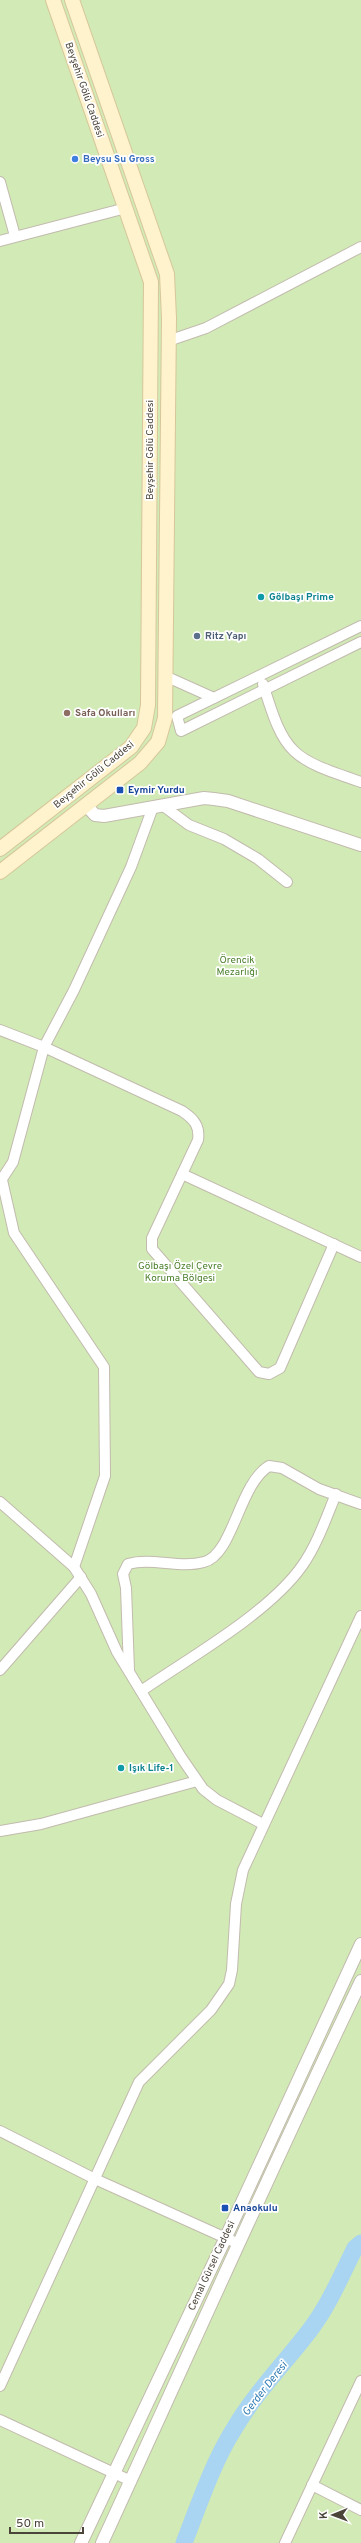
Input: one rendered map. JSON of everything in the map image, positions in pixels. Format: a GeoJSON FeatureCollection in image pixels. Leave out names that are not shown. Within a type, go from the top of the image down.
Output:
{"type":"FeatureCollection","features":[{"type":"Feature","properties":{"kind":"main road","name":"Beyşehir Gölü Caddesi"},"geometry":{"type":"LineString","coordinates":[[0,848],[131,747],[144,728],[148,697],[152,296],[149,274],[53,0]]}},
{"type":"Feature","properties":{"kind":"main road"},"geometry":{"type":"LineString","coordinates":[[0,872],[150,754],[162,732],[165,718],[169,296],[163,261],[72,0]]}},
{"type":"Feature","properties":{"kind":"main road"},"geometry":{"type":"LineString","coordinates":[[152,296],[169,296]]}},
{"type":"Feature","properties":{"kind":"main road"},"geometry":{"type":"LineString","coordinates":[[151,342],[168,342]]}},
{"type":"Feature","properties":{"kind":"main road"},"geometry":{"type":"LineString","coordinates":[[144,728],[162,732]]}},
{"type":"Feature","properties":{"kind":"main road"},"geometry":{"type":"LineString","coordinates":[[92,778],[103,792]]}},
{"type":"Feature","properties":{"kind":"main road"},"geometry":{"type":"LineString","coordinates":[[58,804],[69,818]]}},
{"type":"Feature","properties":{"kind":"street"},"geometry":{"type":"LineString","coordinates":[[0,182],[15,236]]}},
{"type":"Feature","properties":{"kind":"street"},"geometry":{"type":"LineString","coordinates":[[0,241],[126,208]]}},
{"type":"Feature","properties":{"kind":"street"},"geometry":{"type":"LineString","coordinates":[[168,342],[206,328],[361,247]]}},
{"type":"Feature","properties":{"kind":"street"},"geometry":{"type":"LineString","coordinates":[[361,626],[177,716],[181,731],[361,642]]}},
{"type":"Feature","properties":{"kind":"street"},"geometry":{"type":"LineString","coordinates":[[260,675],[271,711],[289,748],[302,759],[361,782]]}},
{"type":"Feature","properties":{"kind":"street"},"geometry":{"type":"LineString","coordinates":[[165,676],[214,698]]}},
{"type":"Feature","properties":{"kind":"street"},"geometry":{"type":"LineString","coordinates":[[162,732],[179,723]]}},
{"type":"Feature","properties":{"kind":"street"},"geometry":{"type":"LineString","coordinates":[[86,805],[95,815],[104,816],[204,798],[228,801],[361,845]]}},
{"type":"Feature","properties":{"kind":"street"},"geometry":{"type":"LineString","coordinates":[[157,806],[189,825],[224,839],[258,859],[286,882]]}},
{"type":"Feature","properties":{"kind":"street"},"geometry":{"type":"LineString","coordinates":[[74,1567],[105,1476],[104,1367],[14,1233],[1,1181],[13,1162],[44,1046],[74,990],[132,867],[157,806]]}},
{"type":"Feature","properties":{"kind":"street"},"geometry":{"type":"LineString","coordinates":[[0,1030],[44,1046],[182,1111],[194,1120],[199,1129],[198,1140],[152,1238],[152,1249],[259,1372],[269,1374],[280,1368],[334,1244]]}},
{"type":"Feature","properties":{"kind":"street"},"geometry":{"type":"LineString","coordinates":[[182,1174],[361,1257]]}},
{"type":"Feature","properties":{"kind":"street"},"geometry":{"type":"LineString","coordinates":[[129,1670],[126,1588],[123,1574],[128,1564],[196,1563],[211,1560],[220,1551],[241,1506],[259,1473],[269,1466],[282,1468],[319,1489],[361,1504]]}},
{"type":"Feature","properties":{"kind":"street"},"geometry":{"type":"LineString","coordinates":[[140,1691],[257,1611],[284,1587],[309,1556],[336,1494]]}},
{"type":"Feature","properties":{"kind":"street"},"geometry":{"type":"LineString","coordinates":[[0,1502],[74,1567],[82,1577],[117,1652],[197,1781],[217,1800],[263,1824]]}},
{"type":"Feature","properties":{"kind":"street"},"geometry":{"type":"LineString","coordinates":[[0,1670],[82,1577]]}},
{"type":"Feature","properties":{"kind":"street"},"geometry":{"type":"LineString","coordinates":[[0,2386],[139,2082],[211,2010],[229,1984],[232,1970],[238,1888],[246,1863],[361,1616]]}},
{"type":"Feature","properties":{"kind":"street"},"geometry":{"type":"LineString","coordinates":[[0,1831],[41,1824],[197,1781]]}},
{"type":"Feature","properties":{"kind":"street","name":"Cemal Gürsel Caddesi"},"geometry":{"type":"LineString","coordinates":[[81,2543],[226,2237],[361,1944]]}},
{"type":"Feature","properties":{"kind":"street","name":"Cemal Gürsel Caddesi"},"geometry":{"type":"LineString","coordinates":[[102,2543],[286,2138],[361,1980]]}},
{"type":"Feature","properties":{"kind":"street"},"geometry":{"type":"LineString","coordinates":[[0,2131],[95,2179],[239,2244]]}},
{"type":"Feature","properties":{"kind":"street"},"geometry":{"type":"LineString","coordinates":[[285,2543],[361,2381]]}},
{"type":"Feature","properties":{"kind":"street"},"geometry":{"type":"LineString","coordinates":[[0,2420],[131,2481]]}},
{"type":"Feature","properties":{"kind":"street"},"geometry":{"type":"LineString","coordinates":[[312,2485],[361,2510]]}},
{"type":"Feature","properties":{"kind":"green space","name":"Gölbaşı Özel Çevre Koruma Bölgesi"},"geometry":{"type":"Polygon","coordinates":[[[0,0],[361,0],[361,2543],[0,2543],[0,0]]]}},
{"type":"Feature","properties":{"kind":"waterway","name":"Gerder Deresi"},"geometry":{"type":"LineString","coordinates":[[184,2543],[212,2470],[226,2442],[251,2403],[317,2320],[355,2248],[361,2243]]}},
{"type":"Feature","properties":{"kind":"place","name":"Beysu Su Gross"},"geometry":{"type":"Point","coordinates":[75,159]}},
{"type":"Feature","properties":{"kind":"place","name":"Gölbaşı Prime"},"geometry":{"type":"Point","coordinates":[261,597]}},
{"type":"Feature","properties":{"kind":"place","name":"Ritz Yapı"},"geometry":{"type":"Point","coordinates":[197,636]}},
{"type":"Feature","properties":{"kind":"place","name":"Safa Okulları"},"geometry":{"type":"Point","coordinates":[67,713]}},
{"type":"Feature","properties":{"kind":"place","name":"Eymir Yurdu"},"geometry":{"type":"Point","coordinates":[120,790]}},
{"type":"Feature","properties":{"kind":"place","name":"Işık Life-1"},"geometry":{"type":"Point","coordinates":[121,1768]}},
{"type":"Feature","properties":{"kind":"place","name":"Anaokulu"},"geometry":{"type":"Point","coordinates":[225,2208]}},
{"type":"Feature","properties":{"kind":"park label","name":"Örencik Mezarlığı"},"geometry":{"type":"Point","coordinates":[237,966]}}]}
